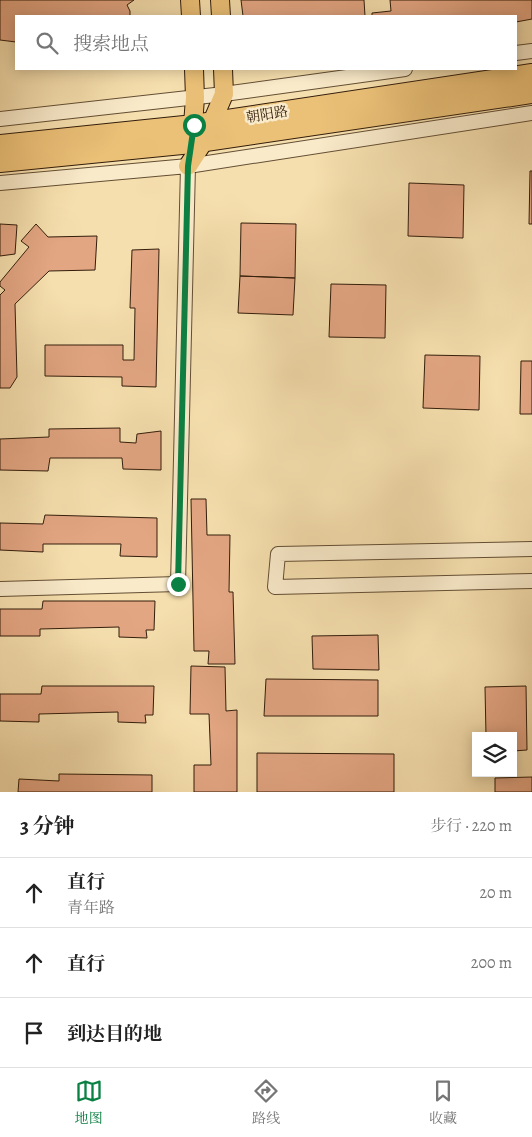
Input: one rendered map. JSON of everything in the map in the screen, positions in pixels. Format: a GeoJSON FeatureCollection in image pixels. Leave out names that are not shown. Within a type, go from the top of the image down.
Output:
{"type":"FeatureCollection","features":[{"type":"Feature","properties":{"kind":"highway","name":"朝阳路"},"geometry":{"type":"LineString","coordinates":[[0,145],[200,133],[532,74]]}},
{"type":"Feature","properties":{"kind":"highway","name":"朝阳路"},"geometry":{"type":"LineString","coordinates":[[0,162],[200,133],[532,92]]}},
{"type":"Feature","properties":{"kind":"main road"},"geometry":{"type":"LineString","coordinates":[[190,0],[191,15]]}},
{"type":"Feature","properties":{"kind":"main road"},"geometry":{"type":"LineString","coordinates":[[220,0],[221,15]]}},
{"type":"Feature","properties":{"kind":"main road"},"geometry":{"type":"LineString","coordinates":[[194,70],[195,98],[200,133]]}},
{"type":"Feature","properties":{"kind":"main road"},"geometry":{"type":"LineString","coordinates":[[188,166],[200,133],[224,94],[223,70]]}},
{"type":"Feature","properties":{"kind":"street"},"geometry":{"type":"LineString","coordinates":[[517,53],[532,50]]}},
{"type":"Feature","properties":{"kind":"street","name":"朝阳路"},"geometry":{"type":"LineString","coordinates":[[0,119],[195,98],[398,70]]}},
{"type":"Feature","properties":{"kind":"street"},"geometry":{"type":"LineString","coordinates":[[0,183],[188,166],[532,113]]}},
{"type":"Feature","properties":{"kind":"street"},"geometry":{"type":"LineString","coordinates":[[0,589],[178,584],[188,166]]}},
{"type":"Feature","properties":{"kind":"street"},"geometry":{"type":"LineString","coordinates":[[532,549],[278,554],[275,587],[532,581]]}},
{"type":"Feature","properties":{"kind":"building"},"geometry":{"type":"Polygon","coordinates":[[[0,0],[134,0],[127,5],[130,15],[15,15],[15,42],[0,40],[0,0]]]}},
{"type":"Feature","properties":{"kind":"building"},"geometry":{"type":"Polygon","coordinates":[[[241,0],[364,0],[365,15],[243,15],[241,0]]]}},
{"type":"Feature","properties":{"kind":"building"},"geometry":{"type":"Polygon","coordinates":[[[390,0],[532,0],[532,19],[517,22],[517,15],[372,15],[372,13],[391,11],[390,0]]]}},
{"type":"Feature","properties":{"kind":"building"},"geometry":{"type":"Polygon","coordinates":[[[530,171],[532,171],[532,224],[529,224],[530,171]]]}},
{"type":"Feature","properties":{"kind":"building"},"geometry":{"type":"Polygon","coordinates":[[[409,183],[464,185],[463,238],[408,236],[409,183]]]}},
{"type":"Feature","properties":{"kind":"building"},"geometry":{"type":"Polygon","coordinates":[[[241,223],[296,224],[295,278],[240,276],[241,223]]]}},
{"type":"Feature","properties":{"kind":"building"},"geometry":{"type":"Polygon","coordinates":[[[0,224],[17,225],[15,254],[0,256],[0,224]]]}},
{"type":"Feature","properties":{"kind":"building"},"geometry":{"type":"Polygon","coordinates":[[[36,224],[48,237],[97,236],[95,270],[49,271],[15,304],[17,377],[10,388],[0,388],[0,295],[5,290],[0,286],[0,282],[29,247],[21,241],[36,224]]]}},
{"type":"Feature","properties":{"kind":"building"},"geometry":{"type":"Polygon","coordinates":[[[159,249],[156,387],[122,386],[122,377],[45,376],[45,345],[123,345],[123,360],[134,360],[135,308],[130,308],[132,250],[159,249]]]}},
{"type":"Feature","properties":{"kind":"building"},"geometry":{"type":"Polygon","coordinates":[[[240,276],[295,278],[293,315],[238,313],[240,276]]]}},
{"type":"Feature","properties":{"kind":"building"},"geometry":{"type":"Polygon","coordinates":[[[331,284],[386,285],[385,338],[329,337],[331,284]]]}},
{"type":"Feature","properties":{"kind":"building"},"geometry":{"type":"Polygon","coordinates":[[[425,355],[480,356],[479,410],[423,408],[425,355]]]}},
{"type":"Feature","properties":{"kind":"building"},"geometry":{"type":"Polygon","coordinates":[[[521,361],[532,361],[532,414],[520,414],[521,361]]]}},
{"type":"Feature","properties":{"kind":"building"},"geometry":{"type":"Polygon","coordinates":[[[120,428],[120,442],[136,443],[137,434],[161,431],[161,470],[123,469],[122,458],[50,458],[48,471],[0,470],[0,439],[49,437],[49,429],[120,428]]]}},
{"type":"Feature","properties":{"kind":"building"},"geometry":{"type":"Polygon","coordinates":[[[191,499],[206,499],[207,535],[230,535],[229,592],[233,592],[235,664],[208,664],[209,651],[194,651],[191,499]]]}},
{"type":"Feature","properties":{"kind":"building"},"geometry":{"type":"Polygon","coordinates":[[[45,515],[157,518],[157,557],[120,556],[121,544],[43,544],[43,552],[0,550],[0,523],[43,524],[45,515]]]}},
{"type":"Feature","properties":{"kind":"building"},"geometry":{"type":"Polygon","coordinates":[[[43,601],[155,601],[154,630],[146,630],[147,638],[119,637],[119,627],[40,629],[40,636],[0,636],[0,609],[42,609],[43,601]]]}},
{"type":"Feature","properties":{"kind":"building"},"geometry":{"type":"Polygon","coordinates":[[[378,635],[379,670],[313,669],[312,636],[378,635]]]}},
{"type":"Feature","properties":{"kind":"building"},"geometry":{"type":"Polygon","coordinates":[[[191,666],[225,667],[226,711],[237,710],[237,792],[194,792],[194,765],[211,765],[209,714],[190,714],[191,666]]]}},
{"type":"Feature","properties":{"kind":"building"},"geometry":{"type":"Polygon","coordinates":[[[266,679],[378,680],[378,716],[264,716],[266,679]]]}},
{"type":"Feature","properties":{"kind":"building"},"geometry":{"type":"Polygon","coordinates":[[[42,686],[154,686],[153,715],[145,715],[146,723],[118,722],[118,712],[39,714],[39,722],[0,721],[0,694],[41,694],[42,686]]]}},
{"type":"Feature","properties":{"kind":"building"},"geometry":{"type":"Polygon","coordinates":[[[526,686],[527,750],[517,751],[517,732],[486,732],[485,687],[526,686]]]}},
{"type":"Feature","properties":{"kind":"building"},"geometry":{"type":"Polygon","coordinates":[[[257,753],[394,754],[394,792],[257,792],[257,753]]]}},
{"type":"Feature","properties":{"kind":"building"},"geometry":{"type":"Polygon","coordinates":[[[59,774],[152,775],[152,792],[18,792],[19,779],[59,781],[59,774]]]}},
{"type":"Feature","properties":{"kind":"building"},"geometry":{"type":"Polygon","coordinates":[[[532,777],[532,792],[495,792],[495,778],[532,777]]]}},
{"type":"Feature","properties":{"kind":"route"},"geometry":{"type":"LineString","coordinates":[[178,584],[188,166],[194,125]]}}]}
